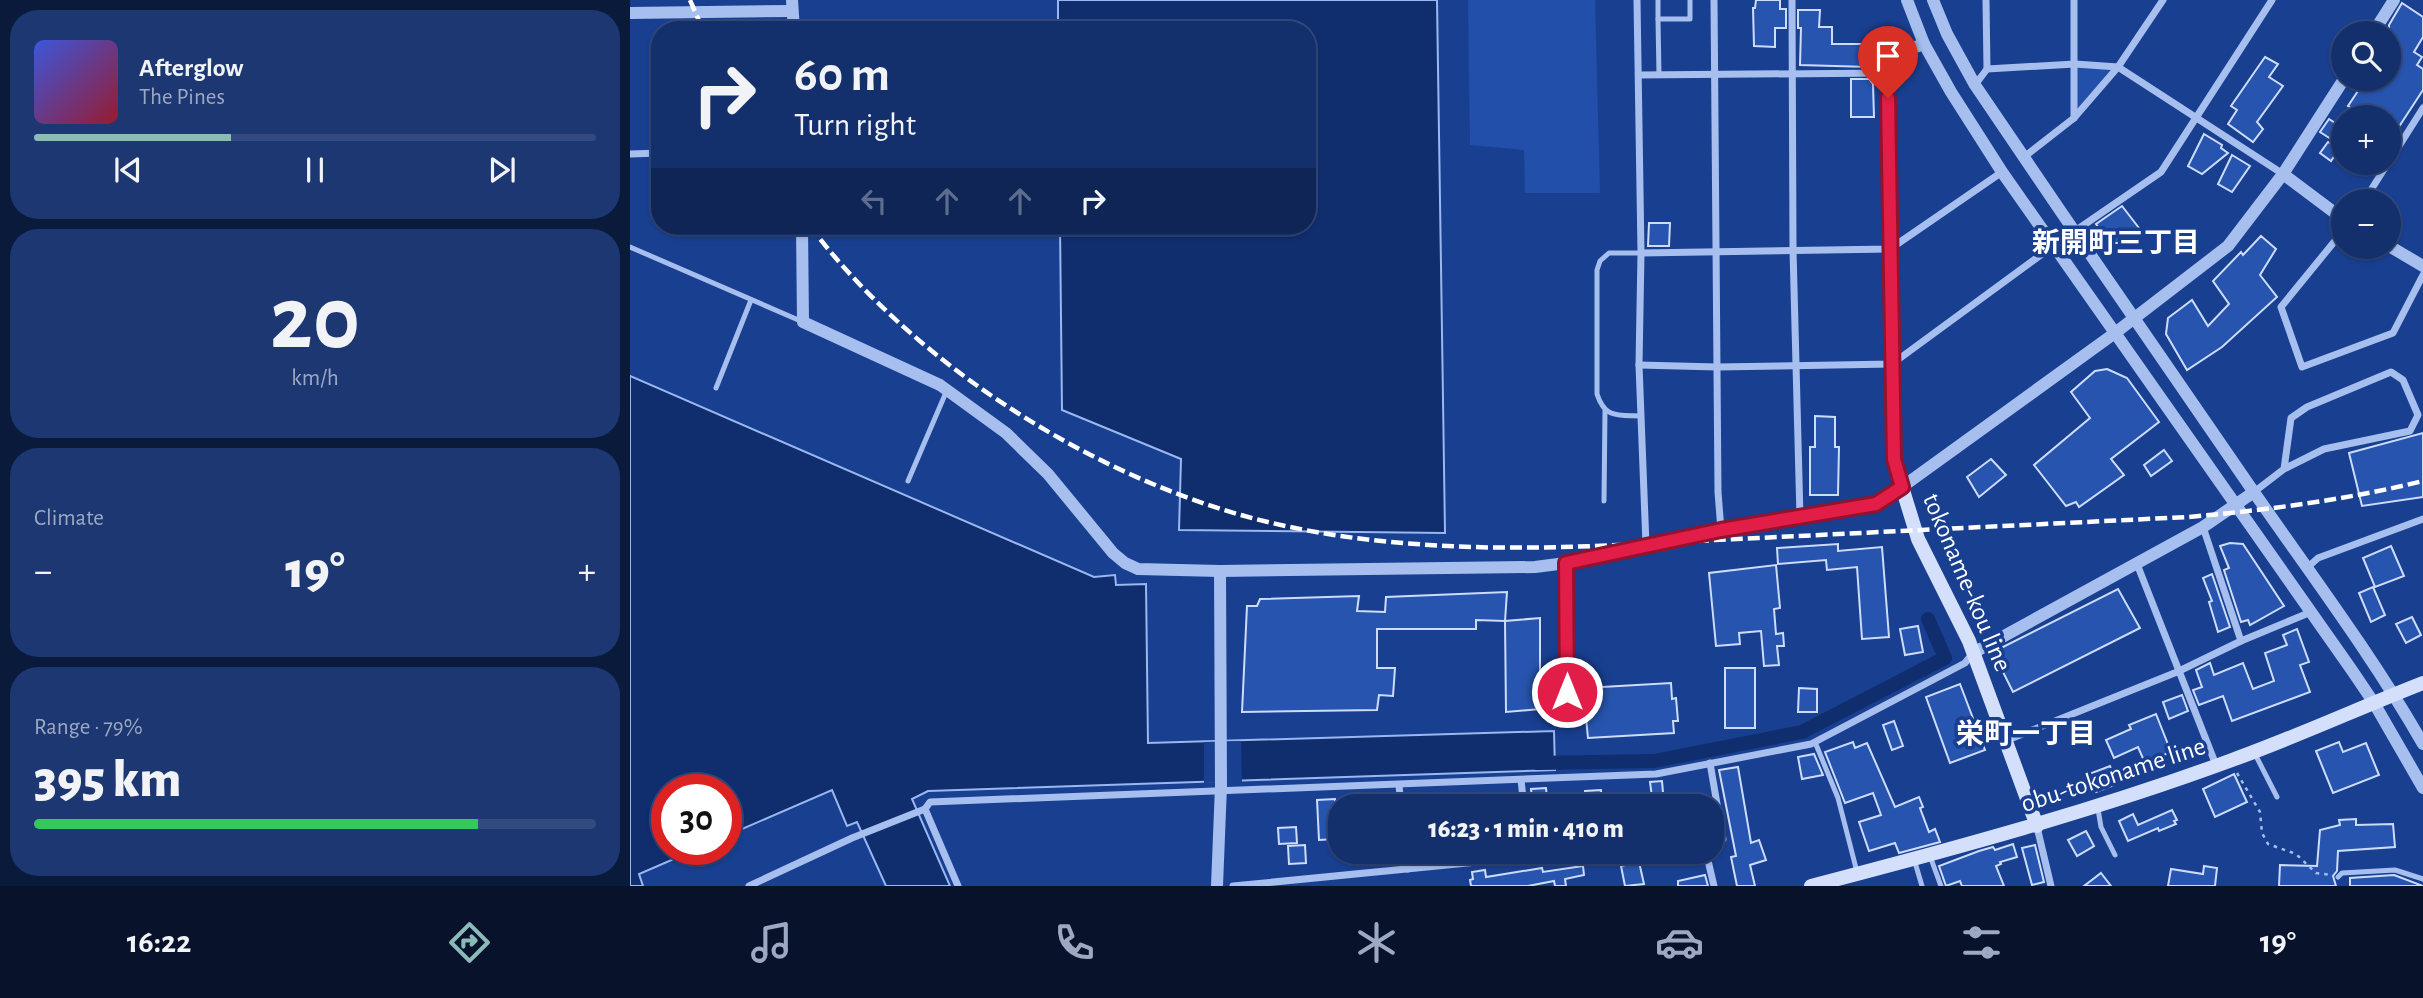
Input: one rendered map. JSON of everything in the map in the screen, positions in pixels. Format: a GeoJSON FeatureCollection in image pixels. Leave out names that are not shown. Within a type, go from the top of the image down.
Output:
{"type":"FeatureCollection","features":[{"type":"Feature","properties":{"kind":"main road","name":"tokoname-kou line"},"geometry":{"type":"LineString","coordinates":[[1646,545],[1876,504],[1902,487],[1918,539],[1969,641],[2037,826]]}},
{"type":"Feature","properties":{"kind":"main road","name":"obu-tokoname line"},"geometry":{"type":"LineString","coordinates":[[1811,886],[2037,826],[2230,761],[2423,683]]}},
{"type":"Feature","properties":{"kind":"street"},"geometry":{"type":"LineString","coordinates":[[802,235],[803,322],[947,390],[1006,433],[1048,474],[1113,553],[1138,569],[1220,571],[1535,567],[1566,563],[1646,545],[1639,365],[1641,253],[1637,0]]}},
{"type":"Feature","properties":{"kind":"street"},"geometry":{"type":"LineString","coordinates":[[1714,0],[1721,530]]}},
{"type":"Feature","properties":{"kind":"street"},"geometry":{"type":"LineString","coordinates":[[1792,0],[1793,250],[1800,517]]}},
{"type":"Feature","properties":{"kind":"street"},"geometry":{"type":"LineString","coordinates":[[1907,0],[1924,44],[2002,172],[2374,703],[2423,788]]}},
{"type":"Feature","properties":{"kind":"street"},"geometry":{"type":"LineString","coordinates":[[1933,0],[1947,34],[1975,85],[2134,319],[2308,567],[2394,694],[2423,744]]}},
{"type":"Feature","properties":{"kind":"street"},"geometry":{"type":"LineString","coordinates":[[1975,85],[1987,69],[1986,0]]}},
{"type":"Feature","properties":{"kind":"street"},"geometry":{"type":"LineString","coordinates":[[2074,0],[2074,118]]}},
{"type":"Feature","properties":{"kind":"street"},"geometry":{"type":"LineString","coordinates":[[2024,158],[2074,118],[2118,67],[2162,0]]}},
{"type":"Feature","properties":{"kind":"street"},"geometry":{"type":"LineString","coordinates":[[2075,231],[2161,172],[2272,0]]}},
{"type":"Feature","properties":{"kind":"street"},"geometry":{"type":"LineString","coordinates":[[2380,21],[2394,0]]}},
{"type":"Feature","properties":{"kind":"street"},"geometry":{"type":"LineString","coordinates":[[630,13],[792,5]]}},
{"type":"Feature","properties":{"kind":"street"},"geometry":{"type":"LineString","coordinates":[[1924,44],[1899,53],[1891,60],[1888,73],[1894,459],[1902,487],[2134,319],[2228,246],[2283,174],[2336,91]]}},
{"type":"Feature","properties":{"kind":"street"},"geometry":{"type":"LineString","coordinates":[[1987,69],[2075,64],[2118,67],[2283,174],[2331,210]]}},
{"type":"Feature","properties":{"kind":"street"},"geometry":{"type":"LineString","coordinates":[[1639,75],[1888,73]]}},
{"type":"Feature","properties":{"kind":"street"},"geometry":{"type":"LineString","coordinates":[[2401,142],[2423,108]]}},
{"type":"Feature","properties":{"kind":"street"},"geometry":{"type":"LineString","coordinates":[[630,154],[651,153]]}},
{"type":"Feature","properties":{"kind":"street"},"geometry":{"type":"LineString","coordinates":[[1641,253],[1890,249],[2002,172]]}},
{"type":"Feature","properties":{"kind":"street"},"geometry":{"type":"LineString","coordinates":[[1639,365],[1717,367],[1892,364],[2053,246]]}},
{"type":"Feature","properties":{"kind":"street"},"geometry":{"type":"LineString","coordinates":[[2331,246],[2281,307],[2302,367],[2393,333],[2423,275]]}},
{"type":"Feature","properties":{"kind":"street"},"geometry":{"type":"LineString","coordinates":[[2401,253],[2423,266]]}},
{"type":"Feature","properties":{"kind":"street"},"geometry":{"type":"LineString","coordinates":[[749,886],[765,883],[852,838],[925,809],[930,802],[1221,788],[1399,785],[1656,774],[1815,742],[1965,663],[1973,653],[2203,527],[2284,469],[2324,449],[2410,431],[2418,415],[2403,380],[2391,372],[2307,407],[2291,418],[2284,469]]}},
{"type":"Feature","properties":{"kind":"street"},"geometry":{"type":"LineString","coordinates":[[2308,567],[2318,558],[2423,519]]}},
{"type":"Feature","properties":{"kind":"street"},"geometry":{"type":"LineString","coordinates":[[2203,527],[2241,641]]}},
{"type":"Feature","properties":{"kind":"street"},"geometry":{"type":"LineString","coordinates":[[1566,563],[1567,717]]}},
{"type":"Feature","properties":{"kind":"street"},"geometry":{"type":"LineString","coordinates":[[2137,564],[2177,672],[2216,765]]}},
{"type":"Feature","properties":{"kind":"street"},"geometry":{"type":"LineString","coordinates":[[1217,886],[1221,788],[1220,571]]}},
{"type":"Feature","properties":{"kind":"street"},"geometry":{"type":"LineString","coordinates":[[2004,741],[2177,672],[2241,641],[2311,612]]}},
{"type":"Feature","properties":{"kind":"street"},"geometry":{"type":"LineString","coordinates":[[1710,763],[1715,794]]}},
{"type":"Feature","properties":{"kind":"street"},"geometry":{"type":"LineString","coordinates":[[1521,780],[1523,794]]}},
{"type":"Feature","properties":{"kind":"street"},"geometry":{"type":"LineString","coordinates":[[1399,785],[1400,794]]}},
{"type":"Feature","properties":{"kind":"street"},"geometry":{"type":"LineString","coordinates":[[925,809],[958,886]]}},
{"type":"Feature","properties":{"kind":"street"},"geometry":{"type":"LineString","coordinates":[[2037,826],[2051,886]]}},
{"type":"Feature","properties":{"kind":"street"},"geometry":{"type":"LineString","coordinates":[[1407,864],[1408,869]]}},
{"type":"Feature","properties":{"kind":"street"},"geometry":{"type":"LineString","coordinates":[[1233,886],[1448,864]]}},
{"type":"Feature","properties":{"kind":"street"},"geometry":{"type":"LineString","coordinates":[[1709,864],[1714,886]]}},
{"type":"Feature","properties":{"kind":"lane"},"geometry":{"type":"LineString","coordinates":[[1658,0],[1659,75]]}},
{"type":"Feature","properties":{"kind":"lane"},"geometry":{"type":"LineString","coordinates":[[1658,19],[1690,19],[1690,0]]}},
{"type":"Feature","properties":{"kind":"lane"},"geometry":{"type":"LineString","coordinates":[[630,247],[803,322]]}},
{"type":"Feature","properties":{"kind":"lane"},"geometry":{"type":"LineString","coordinates":[[1604,501],[1605,410],[1597,394],[1597,270],[1600,261],[1609,253],[1641,253]]}},
{"type":"Feature","properties":{"kind":"lane"},"geometry":{"type":"LineString","coordinates":[[716,388],[751,300]]}},
{"type":"Feature","properties":{"kind":"lane"},"geometry":{"type":"LineString","coordinates":[[908,481],[947,390]]}},
{"type":"Feature","properties":{"kind":"lane"},"geometry":{"type":"LineString","coordinates":[[1605,410],[1620,415],[1641,416]]}},
{"type":"Feature","properties":{"kind":"lane"},"geometry":{"type":"LineString","coordinates":[[1815,742],[1838,798],[1858,874]]}},
{"type":"Feature","properties":{"kind":"lane"},"geometry":{"type":"LineString","coordinates":[[2254,751],[2277,797]]}},
{"type":"Feature","properties":{"kind":"lane"},"geometry":{"type":"LineString","coordinates":[[2097,806],[2101,827],[2115,855]]}},
{"type":"Feature","properties":{"kind":"lane"},"geometry":{"type":"LineString","coordinates":[[1929,855],[1941,886]]}},
{"type":"Feature","properties":{"kind":"lane"},"geometry":{"type":"LineString","coordinates":[[1913,859],[1922,886]]}},
{"type":"Feature","properties":{"kind":"lane"},"geometry":{"type":"LineString","coordinates":[[2338,877],[2342,873],[2395,870],[2423,879]]}},
{"type":"Feature","properties":{"kind":"path"},"geometry":{"type":"LineString","coordinates":[[2230,761],[2260,812],[2262,833],[2268,844],[2297,854],[2316,873]]}},
{"type":"Feature","properties":{"kind":"shaded area"},"geometry":{"type":"Polygon","coordinates":[[[1058,0],[1437,0],[1445,533],[1179,530],[1181,459],[1062,410],[1060,235],[1316,235],[1316,21],[1058,21],[1058,0]]]}},
{"type":"Feature","properties":{"kind":"shaded area"},"geometry":{"type":"Polygon","coordinates":[[[1468,0],[1595,0],[1600,193],[1525,193],[1524,150],[1470,145],[1468,0]]]}},
{"type":"Feature","properties":{"kind":"shaded area"},"geometry":{"type":"Polygon","coordinates":[[[2075,64],[2118,67],[2074,118],[2075,64]]]}},
{"type":"Feature","properties":{"kind":"shaded area"},"geometry":{"type":"Polygon","coordinates":[[[630,376],[1094,577],[1115,575],[1116,585],[1146,584],[1148,743],[1554,731],[1555,770],[928,791],[912,799],[950,886],[886,886],[857,822],[847,826],[832,790],[742,829],[742,774],[651,774],[651,865],[660,865],[639,874],[643,886],[630,886],[630,376]]]}},
{"type":"Feature","properties":{"kind":"pier"},"geometry":{"type":"Polygon","coordinates":[[[1241,741],[1242,782],[1204,783],[1204,742],[1241,741]]]}},
{"type":"Feature","properties":{"kind":"building"},"geometry":{"type":"Polygon","coordinates":[[[1756,0],[1780,0],[1780,9],[1786,9],[1786,28],[1775,28],[1775,47],[1754,46],[1753,8],[1756,0]]]}},
{"type":"Feature","properties":{"kind":"building"},"geometry":{"type":"Polygon","coordinates":[[[2402,3],[2423,17],[2423,37],[2414,52],[2422,57],[2417,65],[2423,69],[2423,90],[2401,124],[2401,105],[2349,105],[2358,91],[2401,91],[2401,21],[2391,21],[2402,3]]]}},
{"type":"Feature","properties":{"kind":"building"},"geometry":{"type":"Polygon","coordinates":[[[1798,10],[1820,10],[1819,27],[1832,27],[1832,44],[1869,44],[1869,67],[1800,65],[1801,28],[1798,28],[1798,10]]]}},
{"type":"Feature","properties":{"kind":"building"},"geometry":{"type":"Polygon","coordinates":[[[2265,57],[2278,64],[2269,77],[2283,86],[2257,122],[2263,129],[2253,142],[2228,124],[2237,110],[2231,106],[2265,57]]]}},
{"type":"Feature","properties":{"kind":"building"},"geometry":{"type":"Polygon","coordinates":[[[1851,79],[1869,79],[1873,84],[1874,117],[1851,117],[1851,79]]]}},
{"type":"Feature","properties":{"kind":"building"},"geometry":{"type":"Polygon","coordinates":[[[2329,119],[2331,120],[2331,139],[2320,132],[2329,119]]]}},
{"type":"Feature","properties":{"kind":"building"},"geometry":{"type":"Polygon","coordinates":[[[2204,134],[2222,145],[2221,148],[2228,153],[2202,174],[2188,166],[2204,134]]]}},
{"type":"Feature","properties":{"kind":"building"},"geometry":{"type":"Polygon","coordinates":[[[2328,142],[2331,144],[2331,161],[2320,153],[2328,142]]]}},
{"type":"Feature","properties":{"kind":"building"},"geometry":{"type":"Polygon","coordinates":[[[2232,155],[2250,166],[2232,192],[2218,184],[2232,155]]]}},
{"type":"Feature","properties":{"kind":"building"},"geometry":{"type":"Polygon","coordinates":[[[2122,206],[2139,228],[2119,243],[2109,243],[2096,224],[2122,206]]]}},
{"type":"Feature","properties":{"kind":"building"},"geometry":{"type":"Polygon","coordinates":[[[1649,223],[1670,223],[1669,246],[1648,246],[1649,223]]]}},
{"type":"Feature","properties":{"kind":"building"},"geometry":{"type":"Polygon","coordinates":[[[2261,236],[2276,249],[2260,275],[2277,297],[2222,347],[2187,370],[2166,334],[2168,318],[2192,300],[2208,326],[2229,304],[2213,281],[2261,236]]]}},
{"type":"Feature","properties":{"kind":"building"},"geometry":{"type":"Polygon","coordinates":[[[2107,369],[2127,378],[2159,422],[2111,459],[2124,475],[2079,507],[2076,502],[2066,506],[2034,465],[2090,418],[2071,392],[2095,371],[2107,369]]]}},
{"type":"Feature","properties":{"kind":"building"},"geometry":{"type":"Polygon","coordinates":[[[1815,416],[1835,417],[1835,447],[1839,447],[1838,495],[1810,495],[1810,447],[1815,447],[1815,416]]]}},
{"type":"Feature","properties":{"kind":"building"},"geometry":{"type":"Polygon","coordinates":[[[2423,433],[2423,497],[2362,506],[2349,453],[2423,433]]]}},
{"type":"Feature","properties":{"kind":"building"},"geometry":{"type":"Polygon","coordinates":[[[2164,450],[2172,461],[2151,476],[2144,465],[2164,450]]]}},
{"type":"Feature","properties":{"kind":"building"},"geometry":{"type":"Polygon","coordinates":[[[1991,459],[2006,475],[1979,497],[1967,477],[1991,459]]]}},
{"type":"Feature","properties":{"kind":"building"},"geometry":{"type":"Polygon","coordinates":[[[2230,543],[2243,544],[2284,606],[2250,625],[2248,620],[2241,622],[2224,570],[2229,568],[2220,546],[2230,543]]]}},
{"type":"Feature","properties":{"kind":"building"},"geometry":{"type":"Polygon","coordinates":[[[1838,544],[1838,551],[1882,547],[1889,637],[1862,639],[1857,567],[1827,570],[1826,560],[1778,564],[1777,548],[1838,544]]]}},
{"type":"Feature","properties":{"kind":"building"},"geometry":{"type":"Polygon","coordinates":[[[2391,546],[2404,576],[2375,587],[2363,558],[2391,546]]]}},
{"type":"Feature","properties":{"kind":"building"},"geometry":{"type":"Polygon","coordinates":[[[1776,565],[1780,608],[1774,609],[1776,634],[1783,633],[1784,646],[1777,646],[1779,665],[1764,666],[1761,631],[1739,633],[1740,644],[1716,646],[1709,573],[1776,565]]]}},
{"type":"Feature","properties":{"kind":"building"},"geometry":{"type":"Polygon","coordinates":[[[2212,574],[2230,627],[2218,632],[2209,602],[2212,601],[2203,578],[2212,574]]]}},
{"type":"Feature","properties":{"kind":"building"},"geometry":{"type":"Polygon","coordinates":[[[2373,587],[2385,615],[2371,622],[2359,593],[2373,587]]]}},
{"type":"Feature","properties":{"kind":"building"},"geometry":{"type":"Polygon","coordinates":[[[2118,589],[2140,628],[2013,692],[1993,652],[2118,589]]]}},
{"type":"Feature","properties":{"kind":"building"},"geometry":{"type":"Polygon","coordinates":[[[1507,592],[1505,621],[1476,620],[1476,629],[1377,629],[1377,668],[1395,668],[1393,696],[1379,695],[1377,710],[1242,712],[1247,606],[1257,606],[1260,599],[1359,596],[1357,611],[1385,612],[1386,597],[1507,592]]]}},
{"type":"Feature","properties":{"kind":"building"},"geometry":{"type":"Polygon","coordinates":[[[2412,617],[2421,635],[2406,643],[2396,624],[2412,617]]]}},
{"type":"Feature","properties":{"kind":"building"},"geometry":{"type":"Polygon","coordinates":[[[1540,618],[1540,709],[1506,712],[1505,621],[1540,618]]]}},
{"type":"Feature","properties":{"kind":"building"},"geometry":{"type":"Polygon","coordinates":[[[1918,626],[1923,652],[1905,655],[1900,629],[1918,626]]]}},
{"type":"Feature","properties":{"kind":"building"},"geometry":{"type":"Polygon","coordinates":[[[2297,629],[2309,662],[2300,665],[2310,692],[2232,721],[2223,696],[2199,705],[2193,690],[2202,687],[2196,670],[2210,663],[2214,675],[2243,663],[2253,689],[2274,681],[2265,653],[2287,645],[2283,635],[2297,629]]]}},
{"type":"Feature","properties":{"kind":"building"},"geometry":{"type":"Polygon","coordinates":[[[1725,668],[1755,668],[1755,728],[1725,728],[1725,668]]]}},
{"type":"Feature","properties":{"kind":"building"},"geometry":{"type":"Polygon","coordinates":[[[1671,683],[1672,699],[1676,698],[1678,721],[1673,721],[1674,733],[1588,738],[1586,718],[1580,718],[1579,707],[1586,706],[1585,688],[1671,683]]]}},
{"type":"Feature","properties":{"kind":"building"},"geometry":{"type":"Polygon","coordinates":[[[1960,684],[1985,750],[1950,763],[1926,697],[1960,684]]]}},
{"type":"Feature","properties":{"kind":"building"},"geometry":{"type":"Polygon","coordinates":[[[1799,688],[1817,689],[1817,712],[1798,712],[1799,688]]]}},
{"type":"Feature","properties":{"kind":"building"},"geometry":{"type":"Polygon","coordinates":[[[2182,695],[2188,711],[2169,719],[2163,702],[2182,695]]]}},
{"type":"Feature","properties":{"kind":"building"},"geometry":{"type":"Polygon","coordinates":[[[2156,714],[2171,752],[2145,763],[2138,747],[2114,758],[2106,740],[2131,729],[2129,725],[2156,714]]]}},
{"type":"Feature","properties":{"kind":"building"},"geometry":{"type":"Polygon","coordinates":[[[1894,721],[1903,746],[1892,750],[1883,725],[1894,721]]]}},
{"type":"Feature","properties":{"kind":"building"},"geometry":{"type":"Polygon","coordinates":[[[1853,742],[1855,748],[1867,743],[1895,807],[1919,797],[1929,832],[1935,829],[1940,842],[1899,853],[1895,843],[1869,851],[1859,822],[1881,815],[1873,793],[1845,803],[1825,752],[1853,742]]]}},
{"type":"Feature","properties":{"kind":"building"},"geometry":{"type":"Polygon","coordinates":[[[2339,742],[2343,752],[2366,743],[2379,775],[2333,793],[2316,751],[2339,742]]]}},
{"type":"Feature","properties":{"kind":"building"},"geometry":{"type":"Polygon","coordinates":[[[1814,754],[1823,775],[1802,779],[1798,757],[1814,754]]]}},
{"type":"Feature","properties":{"kind":"building"},"geometry":{"type":"Polygon","coordinates":[[[2110,766],[2117,784],[2096,792],[2089,774],[2110,766]]]}},
{"type":"Feature","properties":{"kind":"building"},"geometry":{"type":"Polygon","coordinates":[[[1738,767],[1751,843],[1759,840],[1766,860],[1750,865],[1755,886],[1737,886],[1731,857],[1736,856],[1719,770],[1738,767]]]}},
{"type":"Feature","properties":{"kind":"building"},"geometry":{"type":"Polygon","coordinates":[[[2234,774],[2247,802],[2215,817],[2203,789],[2234,774]]]}},
{"type":"Feature","properties":{"kind":"building"},"geometry":{"type":"Polygon","coordinates":[[[1662,781],[1663,794],[1652,794],[1650,782],[1662,781]]]}},
{"type":"Feature","properties":{"kind":"building"},"geometry":{"type":"Polygon","coordinates":[[[1546,788],[1547,794],[1532,794],[1531,789],[1546,788]]]}},
{"type":"Feature","properties":{"kind":"building"},"geometry":{"type":"Polygon","coordinates":[[[1601,790],[1601,794],[1585,794],[1585,791],[1601,790]]]}},
{"type":"Feature","properties":{"kind":"building"},"geometry":{"type":"Polygon","coordinates":[[[1328,799],[1328,840],[1319,840],[1317,800],[1328,799]]]}},
{"type":"Feature","properties":{"kind":"building"},"geometry":{"type":"Polygon","coordinates":[[[2172,810],[2176,824],[2159,831],[2158,828],[2128,841],[2119,821],[2133,814],[2138,825],[2172,810]]]}},
{"type":"Feature","properties":{"kind":"building"},"geometry":{"type":"Polygon","coordinates":[[[2356,819],[2356,825],[2393,824],[2395,847],[2338,851],[2337,871],[2333,876],[2336,886],[2279,886],[2280,865],[2317,866],[2320,830],[2340,825],[2339,820],[2356,819]]]}},
{"type":"Feature","properties":{"kind":"building"},"geometry":{"type":"Polygon","coordinates":[[[1296,827],[1297,843],[1279,844],[1278,828],[1296,827]]]}},
{"type":"Feature","properties":{"kind":"building"},"geometry":{"type":"Polygon","coordinates":[[[2086,831],[2094,846],[2077,856],[2068,840],[2086,831]]]}},
{"type":"Feature","properties":{"kind":"building"},"geometry":{"type":"Polygon","coordinates":[[[2013,844],[2017,857],[2000,862],[2001,864],[1996,866],[2004,886],[1962,886],[1960,881],[1946,886],[1939,866],[1979,851],[1993,847],[1995,850],[2013,844]]]}},
{"type":"Feature","properties":{"kind":"building"},"geometry":{"type":"Polygon","coordinates":[[[1305,845],[1306,863],[1289,864],[1288,846],[1305,845]]]}},
{"type":"Feature","properties":{"kind":"building"},"geometry":{"type":"Polygon","coordinates":[[[2035,845],[2044,882],[2032,885],[2022,848],[2035,845]]]}},
{"type":"Feature","properties":{"kind":"building"},"geometry":{"type":"Polygon","coordinates":[[[1639,864],[1644,884],[1625,886],[1621,866],[1639,864]]]}},
{"type":"Feature","properties":{"kind":"building"},"geometry":{"type":"Polygon","coordinates":[[[1583,866],[1584,875],[1565,879],[1566,886],[1555,886],[1554,881],[1528,886],[1471,886],[1470,880],[1473,879],[1472,872],[1485,870],[1486,877],[1542,868],[1543,872],[1583,866]]]}},
{"type":"Feature","properties":{"kind":"building"},"geometry":{"type":"Polygon","coordinates":[[[2204,866],[2217,868],[2215,886],[2168,886],[2171,869],[2203,874],[2204,866]]]}},
{"type":"Feature","properties":{"kind":"building"},"geometry":{"type":"Polygon","coordinates":[[[2101,873],[2111,886],[2084,886],[2101,873]]]}},
{"type":"Feature","properties":{"kind":"building"},"geometry":{"type":"Polygon","coordinates":[[[1705,875],[1708,886],[1678,886],[1678,881],[1705,875]]]}},
{"type":"Feature","properties":{"kind":"building"},"geometry":{"type":"Polygon","coordinates":[[[2394,875],[2423,886],[2350,886],[2350,878],[2394,875]]]}},
{"type":"Feature","properties":{"kind":"waterway"},"geometry":{"type":"LineString","coordinates":[[1537,763],[1654,761],[1802,732],[1945,658],[1928,619]]}},
{"type":"Feature","properties":{"kind":"railway"},"geometry":{"type":"LineString","coordinates":[[690,0],[699,21]]}},
{"type":"Feature","properties":{"kind":"railway"},"geometry":{"type":"LineString","coordinates":[[818,235],[851,275],[897,321],[948,364],[1003,404],[1061,439],[1120,470],[1181,495],[1262,521],[1328,534],[1394,542],[1502,548],[2188,517],[2306,504],[2423,481]]}},
{"type":"Feature","properties":{"kind":"district","name":"新開町三丁目"},"geometry":{"type":"Point","coordinates":[2116,242]}},
{"type":"Feature","properties":{"kind":"district","name":"栄町一丁目"},"geometry":{"type":"Point","coordinates":[2026,733]}},
{"type":"Feature","properties":{"kind":"route"},"geometry":{"type":"LineString","coordinates":[[1567,692],[1566,563],[1721,530],[1876,504],[1902,487],[1894,459],[1888,98]]}}]}
